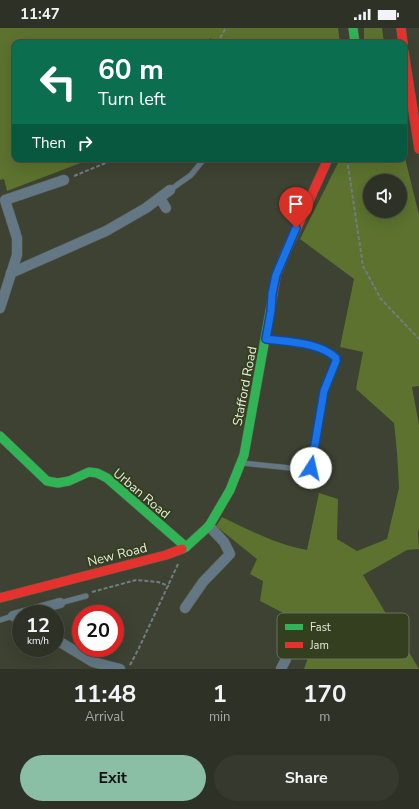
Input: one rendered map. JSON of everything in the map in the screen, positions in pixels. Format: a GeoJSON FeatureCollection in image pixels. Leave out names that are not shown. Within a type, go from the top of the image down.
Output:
{"type":"FeatureCollection","features":[{"type":"Feature","properties":{"kind":"main road"},"geometry":{"type":"LineString","coordinates":[[353,28],[355,40]]}},
{"type":"Feature","properties":{"kind":"main road"},"geometry":{"type":"LineString","coordinates":[[402,28],[403,40]]}},
{"type":"Feature","properties":{"kind":"main road"},"geometry":{"type":"LineString","coordinates":[[407,71],[419,149]]}},
{"type":"Feature","properties":{"kind":"main road","name":"Stafford Road"},"geometry":{"type":"LineString","coordinates":[[221,504],[230,490],[244,454],[266,339],[276,275],[283,255],[327,162]]}},
{"type":"Feature","properties":{"kind":"main road","name":"Urban Road"},"geometry":{"type":"LineString","coordinates":[[0,436],[47,481],[58,483],[69,481],[89,472],[97,473],[107,478],[186,547]]}},
{"type":"Feature","properties":{"kind":"main road","name":"New Road"},"geometry":{"type":"LineString","coordinates":[[0,598],[166,555],[186,547],[209,526],[221,504]]}},
{"type":"Feature","properties":{"kind":"street"},"geometry":{"type":"LineString","coordinates":[[0,308],[17,255],[18,238],[5,200],[64,180]]}},
{"type":"Feature","properties":{"kind":"street"},"geometry":{"type":"LineString","coordinates":[[11,273],[106,231],[146,208],[170,190]]}},
{"type":"Feature","properties":{"kind":"street"},"geometry":{"type":"LineString","coordinates":[[160,198],[166,208]]}},
{"type":"Feature","properties":{"kind":"street"},"geometry":{"type":"LineString","coordinates":[[184,608],[203,582],[230,554],[224,542],[209,526]]}},
{"type":"Feature","properties":{"kind":"street"},"geometry":{"type":"LineString","coordinates":[[54,605],[60,603]]}},
{"type":"Feature","properties":{"kind":"street"},"geometry":{"type":"LineString","coordinates":[[64,644],[93,662],[120,669]]}},
{"type":"Feature","properties":{"kind":"street"},"geometry":{"type":"LineString","coordinates":[[281,669],[286,659]]}},
{"type":"Feature","properties":{"kind":"lane"},"geometry":{"type":"LineString","coordinates":[[170,190],[191,175],[202,162]]}},
{"type":"Feature","properties":{"kind":"lane"},"geometry":{"type":"LineString","coordinates":[[241,463],[310,470],[324,391],[336,361],[336,358],[333,355],[313,346],[266,339]]}},
{"type":"Feature","properties":{"kind":"lane"},"geometry":{"type":"LineString","coordinates":[[60,603],[86,596]]}},
{"type":"Feature","properties":{"kind":"lane"},"geometry":{"type":"LineString","coordinates":[[0,620],[12,616]]}},
{"type":"Feature","properties":{"kind":"path"},"geometry":{"type":"LineString","coordinates":[[220,40],[226,28]]}},
{"type":"Feature","properties":{"kind":"path"},"geometry":{"type":"LineString","coordinates":[[64,180],[108,162]]}},
{"type":"Feature","properties":{"kind":"path"},"geometry":{"type":"LineString","coordinates":[[347,162],[363,266],[381,299],[419,339]]}},
{"type":"Feature","properties":{"kind":"path"},"geometry":{"type":"LineString","coordinates":[[127,669],[139,648],[176,570]]}},
{"type":"Feature","properties":{"kind":"path"},"geometry":{"type":"LineString","coordinates":[[86,596],[89,593],[136,580],[158,582],[168,586]]}},
{"type":"Feature","properties":{"kind":"green space"},"geometry":{"type":"Polygon","coordinates":[[[0,28],[338,28],[340,40],[213,40],[210,38],[209,40],[12,40],[12,162],[83,162],[7,191],[4,179],[0,180],[0,28]]]}},
{"type":"Feature","properties":{"kind":"green space"},"geometry":{"type":"Polygon","coordinates":[[[364,28],[382,28],[384,40],[364,40],[364,28]]]}},
{"type":"Feature","properties":{"kind":"green space"},"geometry":{"type":"Polygon","coordinates":[[[338,162],[406,162],[419,215],[419,386],[412,387],[419,425],[419,549],[407,550],[363,575],[386,613],[283,613],[260,601],[263,581],[250,574],[257,559],[216,526],[222,517],[274,541],[307,550],[319,493],[338,499],[337,539],[357,551],[387,539],[399,488],[394,423],[356,389],[363,352],[340,347],[354,279],[300,239],[338,162]]]}},
{"type":"Feature","properties":{"kind":"green space"},"geometry":{"type":"Polygon","coordinates":[[[409,652],[419,669],[304,669],[308,659],[409,659],[409,652]]]}},
{"type":"Feature","properties":{"kind":"traffic: fast"},"geometry":{"type":"LineString","coordinates":[[353,28],[355,40]]}},
{"type":"Feature","properties":{"kind":"traffic: fast"},"geometry":{"type":"LineString","coordinates":[[182,549],[209,526],[230,490],[244,455],[271,306]]}},
{"type":"Feature","properties":{"kind":"traffic: fast"},"geometry":{"type":"LineString","coordinates":[[0,436],[47,481],[58,483],[69,481],[89,472],[97,473],[107,478],[186,547]]}},
{"type":"Feature","properties":{"kind":"traffic: jam"},"geometry":{"type":"LineString","coordinates":[[401,28],[403,40]]}},
{"type":"Feature","properties":{"kind":"traffic: jam"},"geometry":{"type":"LineString","coordinates":[[407,71],[419,149]]}},
{"type":"Feature","properties":{"kind":"traffic: jam"},"geometry":{"type":"LineString","coordinates":[[271,306],[276,276],[327,162]]}},
{"type":"Feature","properties":{"kind":"traffic: jam"},"geometry":{"type":"LineString","coordinates":[[0,598],[166,555],[182,549]]}},
{"type":"Feature","properties":{"kind":"route"},"geometry":{"type":"LineString","coordinates":[[296,228],[283,255],[276,275],[266,339],[313,346],[328,352],[336,358],[324,391],[311,468]]}}]}
